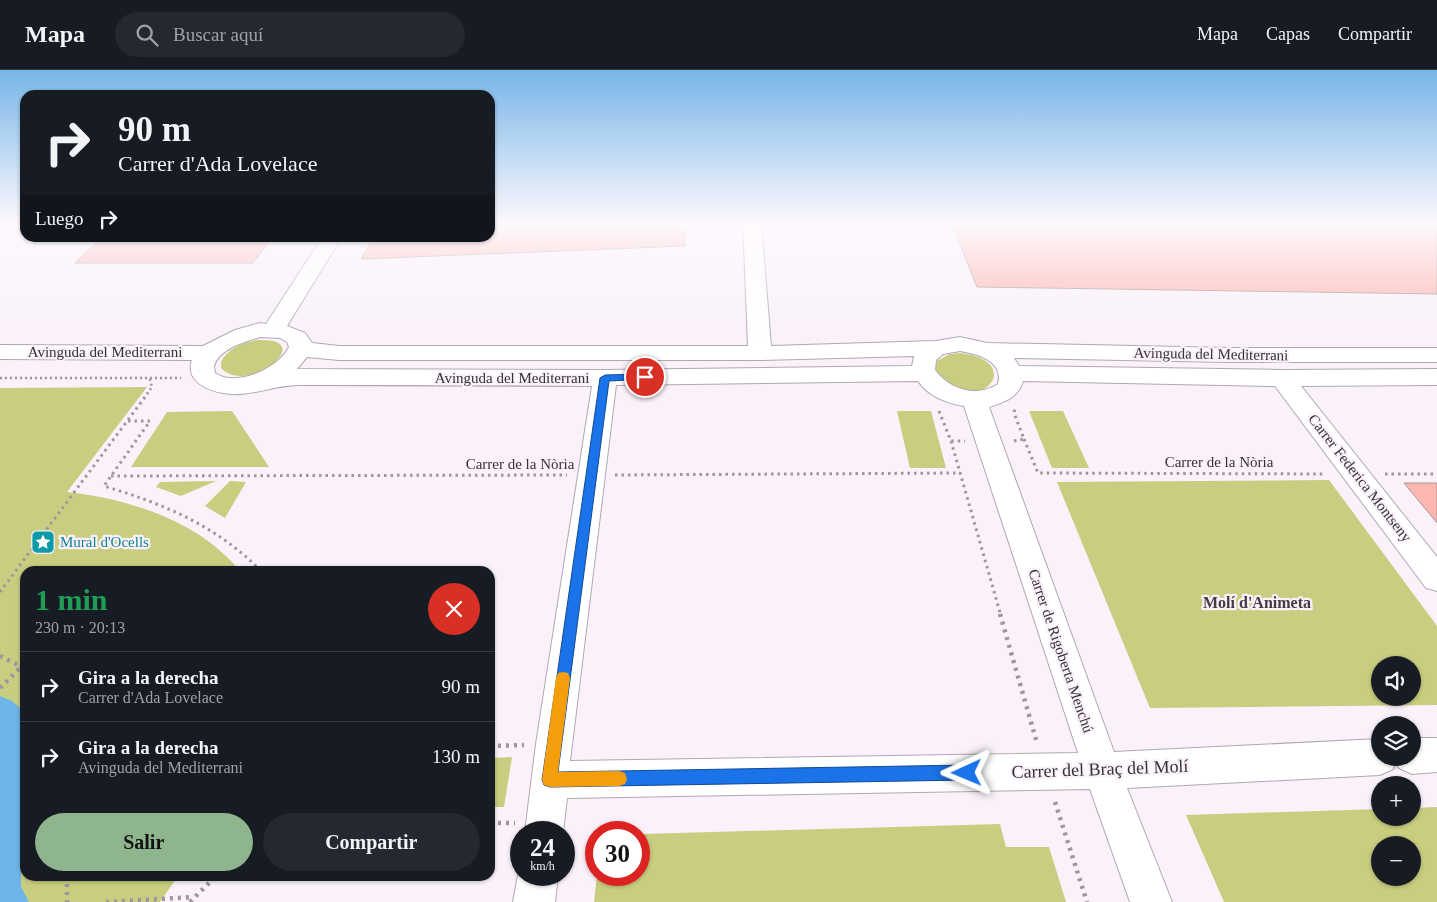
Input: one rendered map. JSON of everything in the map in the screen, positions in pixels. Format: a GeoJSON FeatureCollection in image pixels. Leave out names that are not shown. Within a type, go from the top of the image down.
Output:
{"type":"FeatureCollection","features":[{"type":"Feature","properties":{"kind":"street"},"geometry":{"type":"LineString","coordinates":[[273,330],[317,261]]}},
{"type":"Feature","properties":{"kind":"street"},"geometry":{"type":"LineString","coordinates":[[754,261],[760,353]]}},
{"type":"Feature","properties":{"kind":"street"},"geometry":{"type":"LineString","coordinates":[[260,330],[273,330],[292,335],[298,340],[300,346],[299,355],[292,364],[267,380],[250,384],[229,386],[212,382],[205,376],[202,369],[204,361],[210,352],[220,345],[239,336],[260,330]]}},
{"type":"Feature","properties":{"kind":"street"},"geometry":{"type":"LineString","coordinates":[[960,344],[985,350],[1005,362],[1011,373],[1011,381],[1007,389],[999,395],[974,399],[958,397],[934,386],[924,373],[922,365],[924,358],[936,348],[960,344]]}},
{"type":"Feature","properties":{"kind":"street","name":"Avinguda del Mediterrani"},"geometry":{"type":"LineString","coordinates":[[300,346],[317,352],[339,353],[760,353],[936,348]]}},
{"type":"Feature","properties":{"kind":"street","name":"Avinguda del Mediterrani"},"geometry":{"type":"LineString","coordinates":[[985,350],[1229,355],[1437,355]]}},
{"type":"Feature","properties":{"kind":"street","name":"Avinguda del Mediterrani"},"geometry":{"type":"LineString","coordinates":[[0,352],[210,352]]}},
{"type":"Feature","properties":{"kind":"street","name":"Avinguda del Mediterrani"},"geometry":{"type":"LineString","coordinates":[[250,384],[295,377],[605,378],[924,373]]}},
{"type":"Feature","properties":{"kind":"street","name":"Avinguda del Mediterrani"},"geometry":{"type":"LineString","coordinates":[[1011,373],[1282,378],[1437,376]]}},
{"type":"Feature","properties":{"kind":"street"},"geometry":{"type":"LineString","coordinates":[[545,821],[605,378]]}},
{"type":"Feature","properties":{"kind":"street","name":"Carrer Federica Montseny"},"geometry":{"type":"LineString","coordinates":[[1282,378],[1437,579]]}},
{"type":"Feature","properties":{"kind":"street","name":"Carrer de Rigoberta Menchú"},"geometry":{"type":"LineString","coordinates":[[974,399],[1102,771],[1151,902]]}},
{"type":"Feature","properties":{"kind":"street"},"geometry":{"type":"LineString","coordinates":[[1421,756],[1437,755]]}},
{"type":"Feature","properties":{"kind":"street","name":"Carrer del Braç del Molí"},"geometry":{"type":"LineString","coordinates":[[550,780],[1102,771],[1371,757]]}},
{"type":"Feature","properties":{"kind":"street"},"geometry":{"type":"LineString","coordinates":[[534,902],[536,886]]}},
{"type":"Feature","properties":{"kind":"path"},"geometry":{"type":"LineString","coordinates":[[148,378],[168,352]]}},
{"type":"Feature","properties":{"kind":"path"},"geometry":{"type":"LineString","coordinates":[[0,378],[173,377],[181,378],[189,383]]}},
{"type":"Feature","properties":{"kind":"path"},"geometry":{"type":"LineString","coordinates":[[0,592],[152,387],[148,378]]}},
{"type":"Feature","properties":{"kind":"path"},"geometry":{"type":"LineString","coordinates":[[951,441],[1024,440],[1014,413],[1015,407],[1020,401]]}},
{"type":"Feature","properties":{"kind":"path"},"geometry":{"type":"LineString","coordinates":[[936,407],[942,415],[951,441],[1045,772],[1087,902]]}},
{"type":"Feature","properties":{"kind":"path"},"geometry":{"type":"LineString","coordinates":[[127,421],[150,420],[104,486],[173,509],[218,534],[246,554],[257,566]]}},
{"type":"Feature","properties":{"kind":"path","name":"Carrer de la Nòria"},"geometry":{"type":"LineString","coordinates":[[1024,440],[1038,473],[1437,474]]}},
{"type":"Feature","properties":{"kind":"path","name":"Carrer de la Nòria"},"geometry":{"type":"LineString","coordinates":[[111,476],[960,474]]}},
{"type":"Feature","properties":{"kind":"path"},"geometry":{"type":"LineString","coordinates":[[0,656],[20,666]]}},
{"type":"Feature","properties":{"kind":"path"},"geometry":{"type":"LineString","coordinates":[[0,688],[20,669]]}},
{"type":"Feature","properties":{"kind":"path"},"geometry":{"type":"LineString","coordinates":[[67,881],[68,902]]}},
{"type":"Feature","properties":{"kind":"path"},"geometry":{"type":"LineString","coordinates":[[190,902],[211,881]]}},
{"type":"Feature","properties":{"kind":"path"},"geometry":{"type":"LineString","coordinates":[[106,902],[194,897]]}},
{"type":"Feature","properties":{"kind":"green space"},"geometry":{"type":"Polygon","coordinates":[[[257,340],[275,342],[282,347],[281,355],[273,364],[261,371],[247,375],[233,375],[221,368],[221,362],[227,353],[241,345],[257,340]]]}},
{"type":"Feature","properties":{"kind":"green space"},"geometry":{"type":"Polygon","coordinates":[[[959,353],[978,357],[989,364],[994,372],[993,380],[987,387],[978,391],[966,392],[948,385],[935,372],[937,361],[950,354],[959,353]]]}},
{"type":"Feature","properties":{"kind":"green space"},"geometry":{"type":"Polygon","coordinates":[[[147,387],[67,492],[115,500],[162,515],[205,539],[235,566],[20,566],[20,881],[175,881],[160,902],[0,902],[0,388],[147,387]]]}},
{"type":"Feature","properties":{"kind":"green space"},"geometry":{"type":"Polygon","coordinates":[[[232,411],[269,467],[131,467],[167,412],[232,411]]]}},
{"type":"Feature","properties":{"kind":"green space"},"geometry":{"type":"Polygon","coordinates":[[[897,411],[931,411],[946,468],[910,468],[897,411]]]}},
{"type":"Feature","properties":{"kind":"green space"},"geometry":{"type":"Polygon","coordinates":[[[1029,411],[1063,411],[1089,468],[1052,468],[1029,411]]]}},
{"type":"Feature","properties":{"kind":"green space"},"geometry":{"type":"Polygon","coordinates":[[[1329,480],[1437,626],[1437,705],[1421,705],[1421,656],[1371,656],[1371,706],[1150,708],[1057,482],[1329,480]]]}},
{"type":"Feature","properties":{"kind":"green space"},"geometry":{"type":"Polygon","coordinates":[[[216,481],[181,496],[156,487],[160,482],[216,481]]]}},
{"type":"Feature","properties":{"kind":"green space"},"geometry":{"type":"Polygon","coordinates":[[[230,481],[246,482],[225,518],[205,506],[230,481]]]}},
{"type":"Feature","properties":{"kind":"green space"},"geometry":{"type":"Polygon","coordinates":[[[512,757],[504,807],[495,807],[495,758],[512,757]]]}},
{"type":"Feature","properties":{"kind":"green space"},"geometry":{"type":"Polygon","coordinates":[[[1437,807],[1437,902],[1224,902],[1186,815],[1371,809],[1371,826],[1421,826],[1421,808],[1437,807]]]}},
{"type":"Feature","properties":{"kind":"green space"},"geometry":{"type":"Polygon","coordinates":[[[1000,824],[1006,847],[1049,847],[1066,902],[594,902],[596,886],[650,886],[650,834],[1000,824]]]}},
{"type":"Feature","properties":{"kind":"water"},"geometry":{"type":"Polygon","coordinates":[[[0,696],[12,701],[20,708],[20,881],[29,902],[0,902],[0,696]]]}},
{"type":"Feature","properties":{"kind":"building"},"geometry":{"type":"Polygon","coordinates":[[[77,261],[255,261],[253,263],[75,263],[77,261]]]}},
{"type":"Feature","properties":{"kind":"building"},"geometry":{"type":"Polygon","coordinates":[[[967,261],[1437,261],[1437,294],[977,287],[967,261]]]}},
{"type":"Feature","properties":{"kind":"building"},"geometry":{"type":"Polygon","coordinates":[[[1404,483],[1437,483],[1437,523],[1404,483]]]}},
{"type":"Feature","properties":{"kind":"slow traffic"},"geometry":{"type":"LineString","coordinates":[[563,678],[550,780],[619,779]]}},
{"type":"Feature","properties":{"kind":"place","name":"Mural d'Ocells"},"geometry":{"type":"Point","coordinates":[43,542]}},
{"type":"Feature","properties":{"kind":"district","name":"Molí d'Animeta"},"geometry":{"type":"Point","coordinates":[1257,602]}},
{"type":"Feature","properties":{"kind":"route"},"geometry":{"type":"LineString","coordinates":[[645,377],[605,378],[550,780],[967,773]]}}]}
